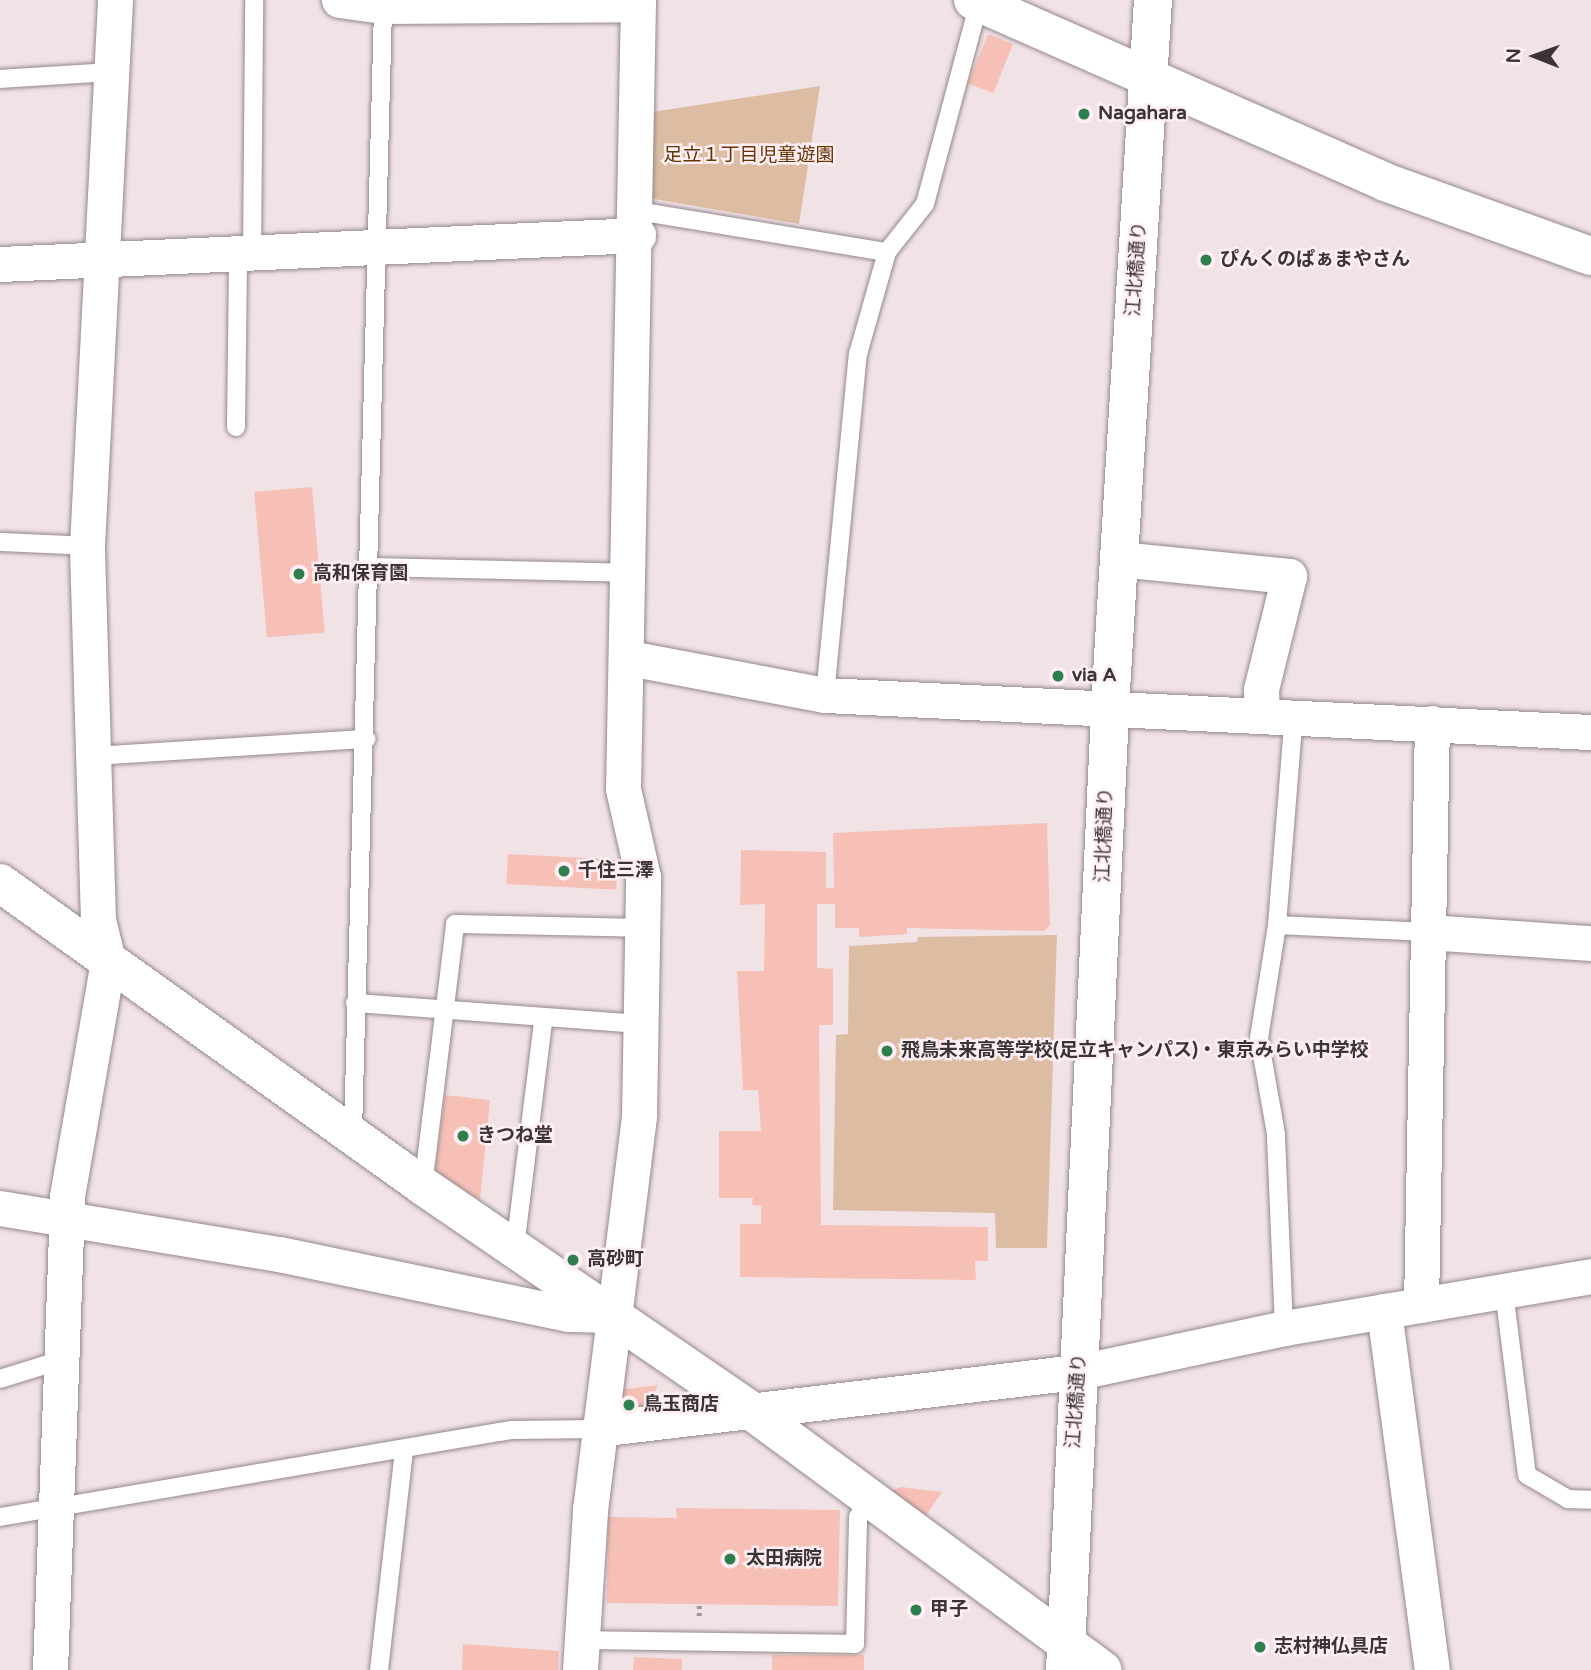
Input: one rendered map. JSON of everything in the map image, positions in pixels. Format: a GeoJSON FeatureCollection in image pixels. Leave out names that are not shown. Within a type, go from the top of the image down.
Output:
{"type":"FeatureCollection","features":[{"type":"Feature","properties":{"kind":"street"},"geometry":{"type":"LineString","coordinates":[[50,1670],[67,1220],[108,960],[98,920],[87,545],[99,260],[115,0]]}},
{"type":"Feature","properties":{"kind":"street"},"geometry":{"type":"LineString","coordinates":[[339,0],[396,4],[638,2],[638,223],[629,658],[623,789],[643,877],[639,1116],[598,1429],[581,1655]]}},
{"type":"Feature","properties":{"kind":"street","name":"江北橋通り"},"geometry":{"type":"LineString","coordinates":[[1065,1655],[1110,710],[1153,0]]}},
{"type":"Feature","properties":{"kind":"street"},"geometry":{"type":"LineString","coordinates":[[976,1],[1148,82],[1385,182],[1591,256]]}},
{"type":"Feature","properties":{"kind":"street"},"geometry":{"type":"LineString","coordinates":[[0,264],[379,248],[638,223]]}},
{"type":"Feature","properties":{"kind":"street"},"geometry":{"type":"LineString","coordinates":[[1119,559],[1289,576],[1261,689],[1278,715]]}},
{"type":"Feature","properties":{"kind":"street"},"geometry":{"type":"LineString","coordinates":[[629,658],[825,695],[1591,732]]}},
{"type":"Feature","properties":{"kind":"street"},"geometry":{"type":"LineString","coordinates":[[1422,1305],[1432,723]]}},
{"type":"Feature","properties":{"kind":"street"},"geometry":{"type":"LineString","coordinates":[[0,883],[353,1132],[423,1186],[750,1410],[870,1497],[1065,1655],[1103,1670]]}},
{"type":"Feature","properties":{"kind":"street"},"geometry":{"type":"LineString","coordinates":[[1428,932],[1591,943]]}},
{"type":"Feature","properties":{"kind":"street"},"geometry":{"type":"LineString","coordinates":[[0,1208],[279,1254],[569,1314],[612,1315]]}},
{"type":"Feature","properties":{"kind":"street"},"geometry":{"type":"LineString","coordinates":[[598,1429],[1079,1372],[1284,1328],[1591,1276]]}},
{"type":"Feature","properties":{"kind":"street"},"geometry":{"type":"LineString","coordinates":[[1384,1311],[1432,1670]]}},
{"type":"Feature","properties":{"kind":"lane"},"geometry":{"type":"LineString","coordinates":[[236,427],[254,0]]}},
{"type":"Feature","properties":{"kind":"lane"},"geometry":{"type":"LineString","coordinates":[[825,695],[858,354],[887,252],[925,204],[976,1]]}},
{"type":"Feature","properties":{"kind":"lane"},"geometry":{"type":"LineString","coordinates":[[353,1132],[379,248],[396,4]]}},
{"type":"Feature","properties":{"kind":"lane"},"geometry":{"type":"LineString","coordinates":[[0,79],[110,72]]}},
{"type":"Feature","properties":{"kind":"lane"},"geometry":{"type":"LineString","coordinates":[[638,223],[887,252]]}},
{"type":"Feature","properties":{"kind":"lane"},"geometry":{"type":"LineString","coordinates":[[0,542],[87,545]]}},
{"type":"Feature","properties":{"kind":"lane"},"geometry":{"type":"LineString","coordinates":[[370,567],[631,573]]}},
{"type":"Feature","properties":{"kind":"lane"},"geometry":{"type":"LineString","coordinates":[[1278,715],[1277,925],[1259,1038],[1276,1134],[1284,1328]]}},
{"type":"Feature","properties":{"kind":"lane"},"geometry":{"type":"LineString","coordinates":[[95,756],[366,739]]}},
{"type":"Feature","properties":{"kind":"lane"},"geometry":{"type":"LineString","coordinates":[[423,1186],[447,1013],[455,924],[642,928]]}},
{"type":"Feature","properties":{"kind":"lane"},"geometry":{"type":"LineString","coordinates":[[1277,925],[1428,932]]}},
{"type":"Feature","properties":{"kind":"lane"},"geometry":{"type":"LineString","coordinates":[[355,1003],[543,1021],[641,1024]]}},
{"type":"Feature","properties":{"kind":"lane"},"geometry":{"type":"LineString","coordinates":[[515,1247],[543,1021]]}},
{"type":"Feature","properties":{"kind":"lane"},"geometry":{"type":"LineString","coordinates":[[1504,1291],[1527,1475],[1568,1499],[1591,1500]]}},
{"type":"Feature","properties":{"kind":"lane"},"geometry":{"type":"LineString","coordinates":[[0,1379],[61,1360]]}},
{"type":"Feature","properties":{"kind":"lane"},"geometry":{"type":"LineString","coordinates":[[0,1517],[56,1510],[404,1451],[511,1430],[598,1429]]}},
{"type":"Feature","properties":{"kind":"lane"},"geometry":{"type":"LineString","coordinates":[[379,1670],[404,1451]]}},
{"type":"Feature","properties":{"kind":"lane"},"geometry":{"type":"LineString","coordinates":[[581,1655],[855,1644],[858,1517],[870,1497]]}},
{"type":"Feature","properties":{"kind":"green space","name":"足立１丁目児童遊園"},"geometry":{"type":"Polygon","coordinates":[[[820,86],[799,224],[649,198],[652,112],[820,86]]]}},
{"type":"Feature","properties":{"kind":"green space"},"geometry":{"type":"Polygon","coordinates":[[[1057,935],[1047,1248],[996,1248],[995,1213],[833,1210],[836,1035],[848,1034],[849,946],[917,942],[918,937],[1057,935]]]}},
{"type":"Feature","properties":{"kind":"building"},"geometry":{"type":"Polygon","coordinates":[[[988,34],[1013,44],[993,93],[968,83],[988,34]]]}},
{"type":"Feature","properties":{"kind":"building"},"geometry":{"type":"Polygon","coordinates":[[[312,487],[325,632],[267,637],[254,492],[312,487]]]}},
{"type":"Feature","properties":{"kind":"building"},"geometry":{"type":"Polygon","coordinates":[[[1047,823],[1050,925],[1044,931],[907,928],[907,934],[859,937],[859,928],[835,928],[835,904],[817,904],[817,968],[833,969],[833,1025],[819,1025],[821,1225],[988,1227],[988,1261],[975,1261],[976,1280],[740,1277],[740,1224],[761,1224],[761,1206],[752,1205],[753,1198],[719,1198],[719,1131],[761,1131],[758,1090],[743,1090],[737,971],[764,971],[765,904],[740,905],[741,850],[826,852],[826,888],[834,888],[833,833],[1047,823]]]}},
{"type":"Feature","properties":{"kind":"building","name":"千住三澤"},"geometry":{"type":"Polygon","coordinates":[[[508,854],[618,860],[616,890],[506,884],[508,854]]]}},
{"type":"Feature","properties":{"kind":"building","name":"きつね堂"},"geometry":{"type":"Polygon","coordinates":[[[445,1095],[490,1100],[480,1200],[435,1172],[445,1095]]]}},
{"type":"Feature","properties":{"kind":"building","name":"鳥玉商店"},"geometry":{"type":"Polygon","coordinates":[[[658,1385],[642,1420],[608,1419],[611,1391],[658,1385]]]}},
{"type":"Feature","properties":{"kind":"building"},"geometry":{"type":"Polygon","coordinates":[[[901,1487],[942,1492],[923,1520],[880,1495],[901,1487]]]}},
{"type":"Feature","properties":{"kind":"building"},"geometry":{"type":"Polygon","coordinates":[[[676,1508],[840,1510],[838,1606],[607,1603],[608,1517],[677,1518],[676,1508]]]}},
{"type":"Feature","properties":{"kind":"building"},"geometry":{"type":"Polygon","coordinates":[[[463,1644],[559,1651],[558,1670],[462,1670],[463,1644]]]}},
{"type":"Feature","properties":{"kind":"building"},"geometry":{"type":"Polygon","coordinates":[[[772,1655],[864,1655],[864,1670],[772,1670],[772,1655]]]}},
{"type":"Feature","properties":{"kind":"building"},"geometry":{"type":"Polygon","coordinates":[[[634,1657],[682,1659],[682,1670],[633,1670],[634,1657]]]}},
{"type":"Feature","properties":{"kind":"place","name":"Nagahara"},"geometry":{"type":"Point","coordinates":[1084,114]}},
{"type":"Feature","properties":{"kind":"place","name":"ぴんくのぱぁまやさん"},"geometry":{"type":"Point","coordinates":[1206,260]}},
{"type":"Feature","properties":{"kind":"place","name":"高和保育園"},"geometry":{"type":"Point","coordinates":[299,574]}},
{"type":"Feature","properties":{"kind":"place","name":"via A"},"geometry":{"type":"Point","coordinates":[1058,676]}},
{"type":"Feature","properties":{"kind":"place","name":"千住三澤"},"geometry":{"type":"Point","coordinates":[564,871]}},
{"type":"Feature","properties":{"kind":"place","name":"飛鳥未来高等学校(足立キャンパス)・東京みらい中学校"},"geometry":{"type":"Point","coordinates":[887,1051]}},
{"type":"Feature","properties":{"kind":"place","name":"きつね堂"},"geometry":{"type":"Point","coordinates":[463,1136]}},
{"type":"Feature","properties":{"kind":"place","name":"高砂町"},"geometry":{"type":"Point","coordinates":[573,1260]}},
{"type":"Feature","properties":{"kind":"place","name":"鳥玉商店"},"geometry":{"type":"Point","coordinates":[629,1405]}},
{"type":"Feature","properties":{"kind":"place","name":"太田病院"},"geometry":{"type":"Point","coordinates":[730,1559]}},
{"type":"Feature","properties":{"kind":"place","name":"甲子"},"geometry":{"type":"Point","coordinates":[916,1610]}},
{"type":"Feature","properties":{"kind":"place","name":"志村神仏具店"},"geometry":{"type":"Point","coordinates":[1260,1647]}}]}
